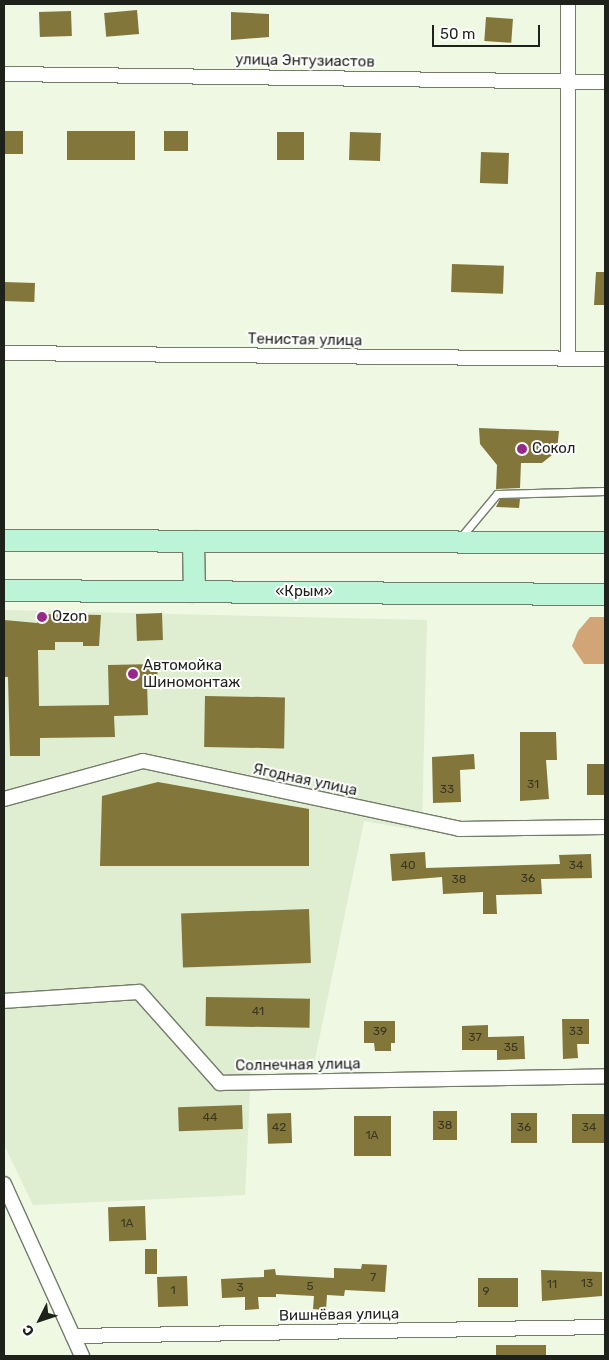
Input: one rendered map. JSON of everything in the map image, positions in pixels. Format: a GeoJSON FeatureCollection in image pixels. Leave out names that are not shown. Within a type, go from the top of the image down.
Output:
{"type":"FeatureCollection","features":[{"type":"Feature","properties":{"kind":"main road"},"geometry":{"type":"LineString","coordinates":[[4,540],[605,542]]}},
{"type":"Feature","properties":{"kind":"main road"},"geometry":{"type":"LineString","coordinates":[[193,541],[194,591]]}},
{"type":"Feature","properties":{"kind":"main road","name":"«Крым»"},"geometry":{"type":"LineString","coordinates":[[4,590],[605,594]]}},
{"type":"Feature","properties":{"kind":"street"},"geometry":{"type":"LineString","coordinates":[[568,4],[568,358]]}},
{"type":"Feature","properties":{"kind":"street","name":"улица Энтузиастов"},"geometry":{"type":"LineString","coordinates":[[4,74],[568,80],[605,82]]}},
{"type":"Feature","properties":{"kind":"street","name":"Тенистая улица"},"geometry":{"type":"LineString","coordinates":[[4,353],[605,359]]}},
{"type":"Feature","properties":{"kind":"street","name":"Ягодная улица"},"geometry":{"type":"LineString","coordinates":[[4,799],[143,761],[459,829],[605,827]]}},
{"type":"Feature","properties":{"kind":"street","name":"Солнечная улица"},"geometry":{"type":"LineString","coordinates":[[4,1001],[140,992],[220,1083],[605,1076]]}},
{"type":"Feature","properties":{"kind":"street"},"geometry":{"type":"LineString","coordinates":[[4,1184],[82,1356]]}},
{"type":"Feature","properties":{"kind":"street","name":"Вишнёвая улица"},"geometry":{"type":"LineString","coordinates":[[73,1336],[605,1327]]}},
{"type":"Feature","properties":{"kind":"lane"},"geometry":{"type":"LineString","coordinates":[[457,541],[496,494],[605,491]]}},
{"type":"Feature","properties":{"kind":"shaded area"},"geometry":{"type":"Polygon","coordinates":[[[4,610],[427,620],[422,831],[364,821],[313,1069],[251,1070],[245,1195],[33,1205],[4,1145],[4,610]]]}},
{"type":"Feature","properties":{"kind":"shaded area"},"geometry":{"type":"Polygon","coordinates":[[[590,617],[605,617],[605,664],[584,664],[572,646],[578,631],[590,617]]]}},
{"type":"Feature","properties":{"kind":"building"},"geometry":{"type":"Polygon","coordinates":[[[137,10],[139,34],[106,37],[104,13],[137,10]]]}},
{"type":"Feature","properties":{"kind":"building"},"geometry":{"type":"Polygon","coordinates":[[[71,11],[72,36],[40,37],[39,12],[71,11]]]}},
{"type":"Feature","properties":{"kind":"building"},"geometry":{"type":"Polygon","coordinates":[[[231,12],[269,14],[269,37],[231,40],[231,12]]]}},
{"type":"Feature","properties":{"kind":"building"},"geometry":{"type":"Polygon","coordinates":[[[486,17],[513,19],[511,43],[484,41],[486,17]]]}},
{"type":"Feature","properties":{"kind":"building"},"geometry":{"type":"Polygon","coordinates":[[[4,131],[23,131],[23,154],[4,154],[4,131]]]}},
{"type":"Feature","properties":{"kind":"building"},"geometry":{"type":"Polygon","coordinates":[[[67,131],[135,131],[135,160],[67,160],[67,131]]]}},
{"type":"Feature","properties":{"kind":"building"},"geometry":{"type":"Polygon","coordinates":[[[164,131],[188,131],[188,151],[164,151],[164,131]]]}},
{"type":"Feature","properties":{"kind":"building"},"geometry":{"type":"Polygon","coordinates":[[[277,132],[304,132],[304,160],[277,160],[277,132]]]}},
{"type":"Feature","properties":{"kind":"building"},"geometry":{"type":"Polygon","coordinates":[[[350,132],[381,133],[380,161],[349,160],[350,132]]]}},
{"type":"Feature","properties":{"kind":"building"},"geometry":{"type":"Polygon","coordinates":[[[481,152],[509,153],[508,184],[480,183],[481,152]]]}},
{"type":"Feature","properties":{"kind":"building"},"geometry":{"type":"Polygon","coordinates":[[[452,264],[504,266],[503,294],[451,292],[452,264]]]}},
{"type":"Feature","properties":{"kind":"building"},"geometry":{"type":"Polygon","coordinates":[[[596,272],[605,272],[605,305],[594,305],[596,272]]]}},
{"type":"Feature","properties":{"kind":"building"},"geometry":{"type":"Polygon","coordinates":[[[4,282],[35,283],[34,302],[4,301],[4,282]]]}},
{"type":"Feature","properties":{"kind":"building"},"geometry":{"type":"Polygon","coordinates":[[[479,428],[559,431],[557,451],[542,463],[521,463],[520,488],[496,489],[497,465],[480,444],[479,428]]]}},
{"type":"Feature","properties":{"kind":"building"},"geometry":{"type":"Polygon","coordinates":[[[500,499],[520,499],[519,508],[496,507],[500,499]]]}},
{"type":"Feature","properties":{"kind":"building"},"geometry":{"type":"Polygon","coordinates":[[[162,613],[163,640],[137,641],[136,614],[162,613]]]}},
{"type":"Feature","properties":{"kind":"building"},"geometry":{"type":"Polygon","coordinates":[[[37,614],[101,615],[99,646],[83,646],[83,642],[55,642],[55,650],[38,650],[39,706],[109,705],[108,665],[157,664],[158,683],[147,683],[148,715],[114,716],[115,737],[40,738],[40,756],[10,756],[8,677],[4,677],[4,620],[37,623],[37,614]]]}},
{"type":"Feature","properties":{"kind":"building"},"geometry":{"type":"Polygon","coordinates":[[[205,696],[285,697],[284,748],[204,747],[205,696]]]}},
{"type":"Feature","properties":{"kind":"building"},"geometry":{"type":"Polygon","coordinates":[[[520,732],[556,732],[557,760],[546,760],[549,799],[520,801],[520,732]]]}},
{"type":"Feature","properties":{"kind":"building"},"geometry":{"type":"Polygon","coordinates":[[[474,754],[475,769],[460,770],[461,802],[433,803],[432,757],[474,754]]]}},
{"type":"Feature","properties":{"kind":"building"},"geometry":{"type":"Polygon","coordinates":[[[587,764],[605,764],[605,795],[587,795],[587,764]]]}},
{"type":"Feature","properties":{"kind":"building"},"geometry":{"type":"Polygon","coordinates":[[[158,782],[309,809],[309,866],[100,866],[102,796],[158,782]]]}},
{"type":"Feature","properties":{"kind":"building"},"geometry":{"type":"Polygon","coordinates":[[[425,852],[426,868],[560,864],[559,855],[591,854],[592,878],[541,879],[542,894],[496,895],[497,914],[483,914],[483,892],[443,894],[442,877],[392,881],[390,854],[425,852]]]}},
{"type":"Feature","properties":{"kind":"building"},"geometry":{"type":"Polygon","coordinates":[[[309,909],[311,963],[183,967],[181,913],[309,909]]]}},
{"type":"Feature","properties":{"kind":"building"},"geometry":{"type":"Polygon","coordinates":[[[206,997],[310,999],[309,1028],[205,1026],[206,997]]]}},
{"type":"Feature","properties":{"kind":"building"},"geometry":{"type":"Polygon","coordinates":[[[562,1019],[589,1019],[589,1044],[577,1044],[578,1058],[563,1059],[562,1019]]]}},
{"type":"Feature","properties":{"kind":"building"},"geometry":{"type":"Polygon","coordinates":[[[364,1021],[395,1021],[395,1043],[391,1043],[391,1051],[375,1051],[374,1043],[364,1043],[364,1021]]]}},
{"type":"Feature","properties":{"kind":"building"},"geometry":{"type":"Polygon","coordinates":[[[488,1025],[488,1037],[524,1036],[525,1059],[497,1060],[497,1050],[462,1050],[462,1026],[488,1025]]]}},
{"type":"Feature","properties":{"kind":"building"},"geometry":{"type":"Polygon","coordinates":[[[242,1105],[243,1129],[179,1131],[178,1107],[242,1105]]]}},
{"type":"Feature","properties":{"kind":"building"},"geometry":{"type":"Polygon","coordinates":[[[433,1111],[457,1111],[457,1140],[433,1140],[433,1111]]]}},
{"type":"Feature","properties":{"kind":"building"},"geometry":{"type":"Polygon","coordinates":[[[291,1113],[292,1143],[268,1144],[267,1114],[291,1113]]]}},
{"type":"Feature","properties":{"kind":"building"},"geometry":{"type":"Polygon","coordinates":[[[511,1113],[537,1113],[537,1143],[511,1143],[511,1113]]]}},
{"type":"Feature","properties":{"kind":"building"},"geometry":{"type":"Polygon","coordinates":[[[572,1114],[604,1114],[604,1143],[572,1143],[572,1114]]]}},
{"type":"Feature","properties":{"kind":"building"},"geometry":{"type":"Polygon","coordinates":[[[354,1116],[391,1116],[391,1156],[354,1156],[354,1116]]]}},
{"type":"Feature","properties":{"kind":"building"},"geometry":{"type":"Polygon","coordinates":[[[145,1206],[146,1240],[109,1241],[108,1207],[145,1206]]]}},
{"type":"Feature","properties":{"kind":"building"},"geometry":{"type":"Polygon","coordinates":[[[145,1249],[157,1249],[157,1274],[145,1274],[145,1249]]]}},
{"type":"Feature","properties":{"kind":"building"},"geometry":{"type":"Polygon","coordinates":[[[362,1264],[387,1265],[385,1292],[345,1290],[344,1296],[327,1295],[326,1310],[313,1309],[314,1296],[276,1294],[276,1297],[258,1297],[259,1309],[245,1310],[245,1297],[222,1298],[221,1279],[264,1277],[264,1270],[275,1269],[276,1275],[334,1278],[334,1268],[361,1269],[362,1264]]]}},
{"type":"Feature","properties":{"kind":"building"},"geometry":{"type":"Polygon","coordinates":[[[541,1270],[602,1272],[602,1296],[542,1301],[541,1270]]]}},
{"type":"Feature","properties":{"kind":"building"},"geometry":{"type":"Polygon","coordinates":[[[187,1276],[188,1306],[158,1307],[157,1277],[187,1276]]]}},
{"type":"Feature","properties":{"kind":"building"},"geometry":{"type":"Polygon","coordinates":[[[478,1278],[518,1278],[518,1307],[478,1307],[478,1278]]]}},
{"type":"Feature","properties":{"kind":"building"},"geometry":{"type":"Polygon","coordinates":[[[496,1345],[546,1345],[546,1356],[496,1356],[496,1345]]]}},
{"type":"Feature","properties":{"kind":"place","name":"Сокол"},"geometry":{"type":"Point","coordinates":[522,449]}},
{"type":"Feature","properties":{"kind":"place","name":"Ozon"},"geometry":{"type":"Point","coordinates":[42,617]}},
{"type":"Feature","properties":{"kind":"place","name":"Автомойка Шиномонтаж"},"geometry":{"type":"Point","coordinates":[133,674]}}]}
